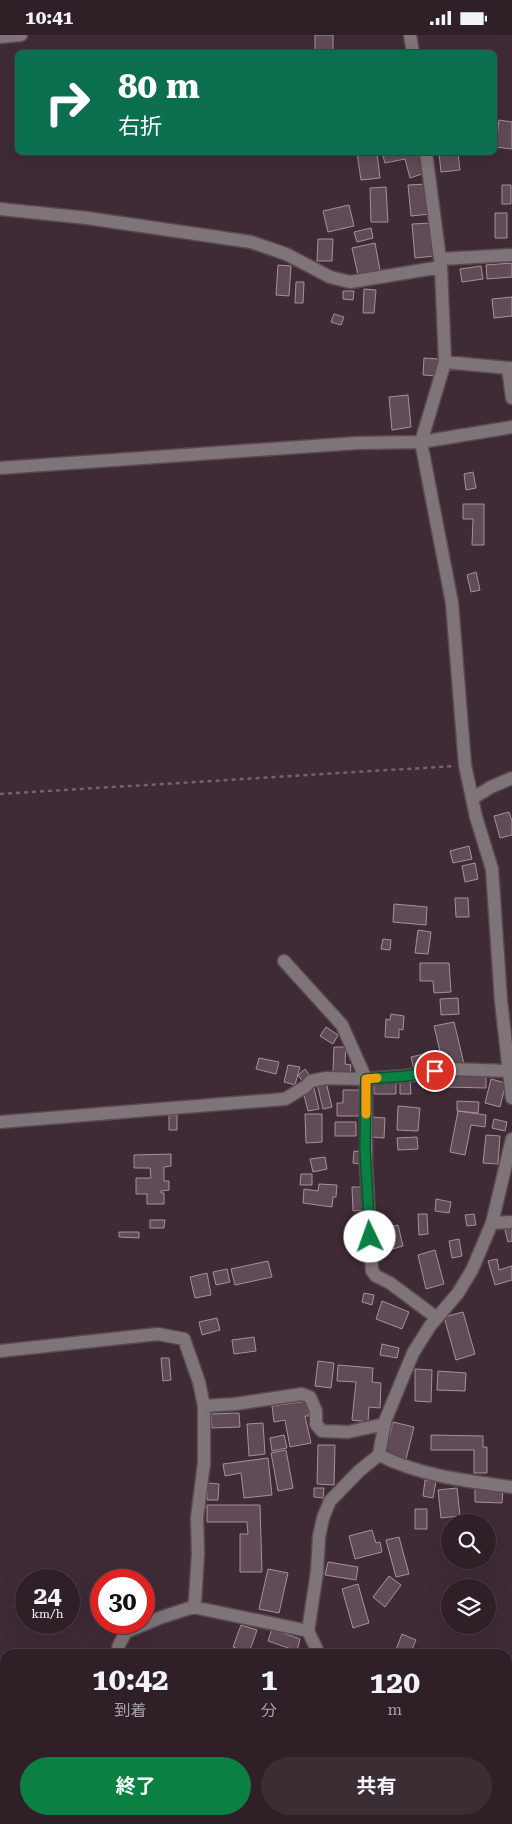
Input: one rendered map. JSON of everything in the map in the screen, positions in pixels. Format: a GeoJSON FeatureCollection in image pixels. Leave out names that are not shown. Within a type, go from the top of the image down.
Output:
{"type":"FeatureCollection","features":[{"type":"Feature","properties":{"kind":"street"},"geometry":{"type":"LineString","coordinates":[[0,37],[21,35]]}},
{"type":"Feature","properties":{"kind":"street"},"geometry":{"type":"LineString","coordinates":[[410,35],[412,50]]}},
{"type":"Feature","properties":{"kind":"street"},"geometry":{"type":"LineString","coordinates":[[426,155],[441,263],[444,362],[421,442],[452,603],[465,765],[476,817],[492,869],[501,1001],[510,1046],[509,1071],[512,1098]]}},
{"type":"Feature","properties":{"kind":"street"},"geometry":{"type":"LineString","coordinates":[[0,209],[87,218],[251,242],[286,254],[330,277],[350,282],[441,263],[512,255]]}},
{"type":"Feature","properties":{"kind":"street"},"geometry":{"type":"LineString","coordinates":[[444,362],[510,369],[512,398]]}},
{"type":"Feature","properties":{"kind":"street"},"geometry":{"type":"LineString","coordinates":[[0,467],[357,443],[421,442],[512,427]]}},
{"type":"Feature","properties":{"kind":"street"},"geometry":{"type":"LineString","coordinates":[[472,798],[512,778]]}},
{"type":"Feature","properties":{"kind":"street"},"geometry":{"type":"LineString","coordinates":[[284,961],[342,1025],[366,1079],[365,1149],[372,1271],[376,1276],[390,1283],[437,1317]]}},
{"type":"Feature","properties":{"kind":"street"},"geometry":{"type":"LineString","coordinates":[[0,1123],[285,1099],[306,1087],[311,1081],[326,1078],[366,1079],[406,1076],[450,1069],[509,1071]]}},
{"type":"Feature","properties":{"kind":"street"},"geometry":{"type":"LineString","coordinates":[[317,1649],[308,1631],[323,1518],[330,1501],[359,1471],[380,1455],[385,1424],[398,1388],[414,1353],[437,1317],[458,1293],[472,1270],[492,1223],[512,1139]]}},
{"type":"Feature","properties":{"kind":"street"},"geometry":{"type":"LineString","coordinates":[[492,1223],[512,1222]]}},
{"type":"Feature","properties":{"kind":"street"},"geometry":{"type":"LineString","coordinates":[[0,1351],[158,1334],[184,1339],[199,1382],[204,1406],[204,1463],[197,1518],[198,1554],[193,1607]]}},
{"type":"Feature","properties":{"kind":"street"},"geometry":{"type":"LineString","coordinates":[[204,1406],[236,1405],[302,1394],[310,1397],[316,1411],[316,1424],[322,1431],[348,1432],[385,1424]]}},
{"type":"Feature","properties":{"kind":"street"},"geometry":{"type":"LineString","coordinates":[[380,1455],[419,1472],[512,1487]]}},
{"type":"Feature","properties":{"kind":"street"},"geometry":{"type":"LineString","coordinates":[[118,1649],[126,1632],[193,1607],[308,1631]]}},
{"type":"Feature","properties":{"kind":"path"},"geometry":{"type":"LineString","coordinates":[[0,794],[465,765]]}},
{"type":"Feature","properties":{"kind":"building"},"geometry":{"type":"Polygon","coordinates":[[[315,35],[333,35],[333,50],[315,50],[315,35]]]}},
{"type":"Feature","properties":{"kind":"building"},"geometry":{"type":"Polygon","coordinates":[[[499,120],[512,122],[512,149],[497,147],[499,120]]]}},
{"type":"Feature","properties":{"kind":"building"},"geometry":{"type":"Polygon","coordinates":[[[357,155],[377,155],[380,178],[361,180],[357,155]]]}},
{"type":"Feature","properties":{"kind":"building"},"geometry":{"type":"Polygon","coordinates":[[[383,155],[420,155],[425,173],[410,178],[405,159],[385,163],[383,155]]]}},
{"type":"Feature","properties":{"kind":"building"},"geometry":{"type":"Polygon","coordinates":[[[439,155],[458,155],[460,170],[441,172],[439,155]]]}},
{"type":"Feature","properties":{"kind":"building"},"geometry":{"type":"Polygon","coordinates":[[[428,184],[430,214],[411,216],[408,185],[428,184]]]}},
{"type":"Feature","properties":{"kind":"building"},"geometry":{"type":"Polygon","coordinates":[[[502,185],[511,185],[511,204],[502,204],[502,185]]]}},
{"type":"Feature","properties":{"kind":"building"},"geometry":{"type":"Polygon","coordinates":[[[386,187],[388,222],[371,222],[370,188],[386,187]]]}},
{"type":"Feature","properties":{"kind":"building"},"geometry":{"type":"Polygon","coordinates":[[[349,205],[354,226],[328,232],[323,211],[349,205]]]}},
{"type":"Feature","properties":{"kind":"building"},"geometry":{"type":"Polygon","coordinates":[[[495,213],[507,213],[507,238],[495,238],[495,213]]]}},
{"type":"Feature","properties":{"kind":"building"},"geometry":{"type":"Polygon","coordinates":[[[431,223],[434,256],[415,258],[412,224],[431,223]]]}},
{"type":"Feature","properties":{"kind":"building"},"geometry":{"type":"Polygon","coordinates":[[[371,228],[373,238],[357,242],[354,232],[371,228]]]}},
{"type":"Feature","properties":{"kind":"building"},"geometry":{"type":"Polygon","coordinates":[[[318,239],[333,239],[332,261],[317,261],[318,239]]]}},
{"type":"Feature","properties":{"kind":"building"},"geometry":{"type":"Polygon","coordinates":[[[375,243],[380,270],[358,275],[352,248],[375,243]]]}},
{"type":"Feature","properties":{"kind":"building"},"geometry":{"type":"Polygon","coordinates":[[[512,263],[512,277],[487,279],[486,265],[512,263]]]}},
{"type":"Feature","properties":{"kind":"building"},"geometry":{"type":"Polygon","coordinates":[[[278,265],[291,266],[289,296],[276,295],[278,265]]]}},
{"type":"Feature","properties":{"kind":"building"},"geometry":{"type":"Polygon","coordinates":[[[481,266],[483,279],[462,282],[460,269],[481,266]]]}},
{"type":"Feature","properties":{"kind":"building"},"geometry":{"type":"Polygon","coordinates":[[[296,282],[304,282],[303,303],[295,303],[296,282]]]}},
{"type":"Feature","properties":{"kind":"building"},"geometry":{"type":"Polygon","coordinates":[[[364,289],[376,290],[374,313],[363,313],[364,289]]]}},
{"type":"Feature","properties":{"kind":"building"},"geometry":{"type":"Polygon","coordinates":[[[343,291],[354,291],[353,300],[343,299],[343,291]]]}},
{"type":"Feature","properties":{"kind":"building"},"geometry":{"type":"Polygon","coordinates":[[[512,297],[512,316],[494,318],[492,299],[512,297]]]}},
{"type":"Feature","properties":{"kind":"building"},"geometry":{"type":"Polygon","coordinates":[[[334,314],[344,317],[341,325],[331,322],[334,314]]]}},
{"type":"Feature","properties":{"kind":"building"},"geometry":{"type":"Polygon","coordinates":[[[424,358],[438,359],[437,376],[423,375],[424,358]]]}},
{"type":"Feature","properties":{"kind":"building"},"geometry":{"type":"Polygon","coordinates":[[[408,395],[411,427],[392,430],[389,397],[408,395]]]}},
{"type":"Feature","properties":{"kind":"building"},"geometry":{"type":"Polygon","coordinates":[[[473,472],[476,488],[466,490],[464,474],[473,472]]]}},
{"type":"Feature","properties":{"kind":"building"},"geometry":{"type":"Polygon","coordinates":[[[463,504],[484,504],[484,545],[472,545],[473,519],[463,519],[463,504]]]}},
{"type":"Feature","properties":{"kind":"building"},"geometry":{"type":"Polygon","coordinates":[[[476,572],[480,590],[471,592],[467,575],[476,572]]]}},
{"type":"Feature","properties":{"kind":"building"},"geometry":{"type":"Polygon","coordinates":[[[509,812],[512,821],[512,835],[500,838],[494,816],[509,812]]]}},
{"type":"Feature","properties":{"kind":"building"},"geometry":{"type":"Polygon","coordinates":[[[469,846],[472,859],[453,863],[450,851],[469,846]]]}},
{"type":"Feature","properties":{"kind":"building"},"geometry":{"type":"Polygon","coordinates":[[[475,863],[478,879],[465,882],[462,866],[475,863]]]}},
{"type":"Feature","properties":{"kind":"building"},"geometry":{"type":"Polygon","coordinates":[[[455,898],[468,898],[469,917],[456,917],[455,898]]]}},
{"type":"Feature","properties":{"kind":"building"},"geometry":{"type":"Polygon","coordinates":[[[394,904],[427,907],[426,925],[393,922],[394,904]]]}},
{"type":"Feature","properties":{"kind":"building"},"geometry":{"type":"Polygon","coordinates":[[[418,930],[431,932],[428,954],[415,953],[418,930]]]}},
{"type":"Feature","properties":{"kind":"building"},"geometry":{"type":"Polygon","coordinates":[[[383,939],[391,940],[390,950],[381,949],[383,939]]]}},
{"type":"Feature","properties":{"kind":"building"},"geometry":{"type":"Polygon","coordinates":[[[420,963],[449,963],[451,992],[434,993],[433,981],[420,981],[420,963]]]}},
{"type":"Feature","properties":{"kind":"building"},"geometry":{"type":"Polygon","coordinates":[[[458,998],[459,1014],[441,1015],[440,999],[458,998]]]}},
{"type":"Feature","properties":{"kind":"building"},"geometry":{"type":"Polygon","coordinates":[[[391,1014],[404,1016],[403,1030],[399,1029],[399,1038],[385,1037],[386,1019],[390,1020],[391,1014]]]}},
{"type":"Feature","properties":{"kind":"building"},"geometry":{"type":"Polygon","coordinates":[[[454,1022],[464,1064],[444,1068],[434,1026],[454,1022]]]}},
{"type":"Feature","properties":{"kind":"building"},"geometry":{"type":"Polygon","coordinates":[[[326,1027],[338,1035],[333,1044],[320,1036],[326,1027]]]}},
{"type":"Feature","properties":{"kind":"building"},"geometry":{"type":"Polygon","coordinates":[[[334,1047],[346,1047],[345,1064],[351,1065],[350,1074],[333,1072],[334,1047]]]}},
{"type":"Feature","properties":{"kind":"building"},"geometry":{"type":"Polygon","coordinates":[[[437,1051],[440,1063],[414,1070],[411,1057],[437,1051]]]}},
{"type":"Feature","properties":{"kind":"building"},"geometry":{"type":"Polygon","coordinates":[[[259,1058],[279,1062],[276,1074],[256,1069],[259,1058]]]}},
{"type":"Feature","properties":{"kind":"building"},"geometry":{"type":"Polygon","coordinates":[[[288,1065],[300,1067],[295,1085],[284,1082],[288,1065]]]}},
{"type":"Feature","properties":{"kind":"building"},"geometry":{"type":"Polygon","coordinates":[[[305,1069],[310,1076],[303,1082],[298,1075],[305,1069]]]}},
{"type":"Feature","properties":{"kind":"building"},"geometry":{"type":"Polygon","coordinates":[[[446,1073],[486,1074],[486,1088],[445,1087],[446,1073]]]}},
{"type":"Feature","properties":{"kind":"building"},"geometry":{"type":"Polygon","coordinates":[[[491,1079],[506,1083],[500,1107],[485,1103],[491,1079]]]}},
{"type":"Feature","properties":{"kind":"building"},"geometry":{"type":"Polygon","coordinates":[[[400,1080],[410,1080],[411,1094],[400,1094],[400,1080]]]}},
{"type":"Feature","properties":{"kind":"building"},"geometry":{"type":"Polygon","coordinates":[[[326,1082],[332,1107],[323,1109],[317,1084],[326,1082]]]}},
{"type":"Feature","properties":{"kind":"building"},"geometry":{"type":"Polygon","coordinates":[[[374,1082],[396,1082],[396,1094],[374,1094],[374,1082]]]}},
{"type":"Feature","properties":{"kind":"building"},"geometry":{"type":"Polygon","coordinates":[[[314,1088],[319,1109],[308,1111],[303,1091],[314,1088]]]}},
{"type":"Feature","properties":{"kind":"building"},"geometry":{"type":"Polygon","coordinates":[[[343,1090],[359,1090],[360,1116],[337,1116],[337,1103],[343,1103],[343,1090]]]}},
{"type":"Feature","properties":{"kind":"building"},"geometry":{"type":"Polygon","coordinates":[[[457,1101],[479,1102],[478,1113],[457,1111],[457,1101]]]}},
{"type":"Feature","properties":{"kind":"building"},"geometry":{"type":"Polygon","coordinates":[[[398,1106],[420,1108],[418,1131],[397,1130],[398,1106]]]}},
{"type":"Feature","properties":{"kind":"building"},"geometry":{"type":"Polygon","coordinates":[[[458,1111],[486,1115],[485,1127],[471,1125],[465,1155],[450,1152],[458,1111]]]}},
{"type":"Feature","properties":{"kind":"building"},"geometry":{"type":"Polygon","coordinates":[[[305,1114],[322,1114],[322,1142],[306,1143],[305,1114]]]}},
{"type":"Feature","properties":{"kind":"building"},"geometry":{"type":"Polygon","coordinates":[[[169,1115],[177,1115],[177,1130],[169,1130],[169,1115]]]}},
{"type":"Feature","properties":{"kind":"building"},"geometry":{"type":"Polygon","coordinates":[[[371,1117],[385,1118],[384,1138],[370,1137],[371,1117]]]}},
{"type":"Feature","properties":{"kind":"building"},"geometry":{"type":"Polygon","coordinates":[[[494,1119],[507,1122],[505,1131],[492,1128],[494,1119]]]}},
{"type":"Feature","properties":{"kind":"building"},"geometry":{"type":"Polygon","coordinates":[[[335,1122],[356,1122],[356,1136],[335,1136],[335,1122]]]}},
{"type":"Feature","properties":{"kind":"building"},"geometry":{"type":"Polygon","coordinates":[[[486,1135],[500,1136],[498,1164],[483,1163],[486,1135]]]}},
{"type":"Feature","properties":{"kind":"building"},"geometry":{"type":"Polygon","coordinates":[[[417,1137],[418,1149],[398,1150],[397,1138],[417,1137]]]}},
{"type":"Feature","properties":{"kind":"building"},"geometry":{"type":"Polygon","coordinates":[[[354,1151],[361,1152],[360,1164],[353,1163],[354,1151]]]}},
{"type":"Feature","properties":{"kind":"building"},"geometry":{"type":"Polygon","coordinates":[[[171,1154],[171,1166],[164,1167],[164,1181],[169,1181],[169,1190],[161,1191],[161,1193],[164,1193],[164,1204],[147,1204],[147,1194],[136,1194],[136,1178],[151,1178],[150,1168],[134,1168],[134,1155],[171,1154]]]}},
{"type":"Feature","properties":{"kind":"building"},"geometry":{"type":"Polygon","coordinates":[[[325,1157],[327,1169],[313,1172],[310,1159],[325,1157]]]}},
{"type":"Feature","properties":{"kind":"building"},"geometry":{"type":"Polygon","coordinates":[[[301,1174],[312,1174],[312,1185],[300,1185],[301,1174]]]}},
{"type":"Feature","properties":{"kind":"building"},"geometry":{"type":"Polygon","coordinates":[[[319,1184],[337,1185],[336,1197],[333,1197],[332,1207],[303,1203],[304,1189],[318,1191],[319,1184]]]}},
{"type":"Feature","properties":{"kind":"building"},"geometry":{"type":"Polygon","coordinates":[[[352,1187],[363,1187],[364,1210],[353,1211],[352,1187]]]}},
{"type":"Feature","properties":{"kind":"building"},"geometry":{"type":"Polygon","coordinates":[[[436,1199],[451,1202],[449,1213],[435,1211],[436,1199]]]}},
{"type":"Feature","properties":{"kind":"building"},"geometry":{"type":"Polygon","coordinates":[[[418,1214],[427,1214],[428,1234],[419,1235],[418,1214]]]}},
{"type":"Feature","properties":{"kind":"building"},"geometry":{"type":"Polygon","coordinates":[[[474,1214],[476,1225],[467,1226],[465,1215],[474,1214]]]}},
{"type":"Feature","properties":{"kind":"building"},"geometry":{"type":"Polygon","coordinates":[[[150,1220],[165,1220],[164,1228],[150,1228],[150,1220]]]}},
{"type":"Feature","properties":{"kind":"building"},"geometry":{"type":"Polygon","coordinates":[[[367,1223],[368,1237],[359,1238],[358,1224],[367,1223]]]}},
{"type":"Feature","properties":{"kind":"building"},"geometry":{"type":"Polygon","coordinates":[[[398,1225],[403,1246],[389,1250],[383,1229],[398,1225]]]}},
{"type":"Feature","properties":{"kind":"building"},"geometry":{"type":"Polygon","coordinates":[[[512,1228],[512,1241],[508,1242],[505,1230],[512,1228]]]}},
{"type":"Feature","properties":{"kind":"building"},"geometry":{"type":"Polygon","coordinates":[[[119,1232],[139,1232],[139,1238],[119,1237],[119,1232]]]}},
{"type":"Feature","properties":{"kind":"building"},"geometry":{"type":"Polygon","coordinates":[[[459,1239],[462,1256],[452,1258],[449,1241],[459,1239]]]}},
{"type":"Feature","properties":{"kind":"building"},"geometry":{"type":"Polygon","coordinates":[[[435,1250],[444,1284],[426,1289],[418,1255],[435,1250]]]}},
{"type":"Feature","properties":{"kind":"building"},"geometry":{"type":"Polygon","coordinates":[[[497,1259],[499,1270],[512,1266],[512,1280],[495,1285],[488,1261],[497,1259]]]}},
{"type":"Feature","properties":{"kind":"building"},"geometry":{"type":"Polygon","coordinates":[[[268,1261],[272,1277],[235,1285],[231,1269],[268,1261]]]}},
{"type":"Feature","properties":{"kind":"building"},"geometry":{"type":"Polygon","coordinates":[[[227,1269],[230,1282],[216,1285],[213,1272],[227,1269]]]}},
{"type":"Feature","properties":{"kind":"building"},"geometry":{"type":"Polygon","coordinates":[[[207,1273],[211,1295],[195,1298],[190,1277],[207,1273]]]}},
{"type":"Feature","properties":{"kind":"building"},"geometry":{"type":"Polygon","coordinates":[[[364,1293],[374,1295],[372,1305],[362,1302],[364,1293]]]}},
{"type":"Feature","properties":{"kind":"building"},"geometry":{"type":"Polygon","coordinates":[[[382,1301],[409,1312],[402,1329],[376,1319],[382,1301]]]}},
{"type":"Feature","properties":{"kind":"building"},"geometry":{"type":"Polygon","coordinates":[[[463,1312],[475,1354],[456,1360],[444,1317],[463,1312]]]}},
{"type":"Feature","properties":{"kind":"building"},"geometry":{"type":"Polygon","coordinates":[[[217,1318],[220,1330],[202,1335],[199,1322],[217,1318]]]}},
{"type":"Feature","properties":{"kind":"building"},"geometry":{"type":"Polygon","coordinates":[[[254,1337],[256,1351],[234,1354],[232,1340],[254,1337]]]}},
{"type":"Feature","properties":{"kind":"building"},"geometry":{"type":"Polygon","coordinates":[[[382,1344],[399,1348],[397,1358],[380,1355],[382,1344]]]}},
{"type":"Feature","properties":{"kind":"building"},"geometry":{"type":"Polygon","coordinates":[[[161,1358],[169,1358],[171,1380],[163,1381],[161,1358]]]}},
{"type":"Feature","properties":{"kind":"building"},"geometry":{"type":"Polygon","coordinates":[[[318,1361],[334,1363],[331,1388],[315,1386],[318,1361]]]}},
{"type":"Feature","properties":{"kind":"building"},"geometry":{"type":"Polygon","coordinates":[[[338,1365],[373,1368],[372,1382],[381,1383],[380,1408],[369,1407],[368,1422],[352,1420],[356,1382],[337,1381],[338,1365]]]}},
{"type":"Feature","properties":{"kind":"building"},"geometry":{"type":"Polygon","coordinates":[[[415,1369],[432,1370],[431,1402],[415,1401],[415,1369]]]}},
{"type":"Feature","properties":{"kind":"building"},"geometry":{"type":"Polygon","coordinates":[[[438,1371],[466,1373],[465,1391],[437,1390],[438,1371]]]}},
{"type":"Feature","properties":{"kind":"building"},"geometry":{"type":"Polygon","coordinates":[[[307,1401],[309,1416],[305,1416],[311,1443],[290,1447],[285,1420],[274,1422],[272,1406],[307,1401]]]}},
{"type":"Feature","properties":{"kind":"building"},"geometry":{"type":"Polygon","coordinates":[[[239,1413],[240,1427],[212,1428],[211,1414],[239,1413]]]}},
{"type":"Feature","properties":{"kind":"building"},"geometry":{"type":"Polygon","coordinates":[[[393,1422],[414,1427],[406,1459],[385,1454],[393,1422]]]}},
{"type":"Feature","properties":{"kind":"building"},"geometry":{"type":"Polygon","coordinates":[[[263,1423],[265,1454],[249,1456],[247,1424],[263,1423]]]}},
{"type":"Feature","properties":{"kind":"building"},"geometry":{"type":"Polygon","coordinates":[[[284,1435],[287,1448],[272,1451],[270,1438],[284,1435]]]}},
{"type":"Feature","properties":{"kind":"building"},"geometry":{"type":"Polygon","coordinates":[[[431,1435],[483,1436],[483,1447],[487,1447],[487,1473],[474,1473],[474,1450],[431,1450],[431,1435]]]}},
{"type":"Feature","properties":{"kind":"building"},"geometry":{"type":"Polygon","coordinates":[[[318,1445],[335,1445],[334,1485],[317,1484],[318,1445]]]}},
{"type":"Feature","properties":{"kind":"building"},"geometry":{"type":"Polygon","coordinates":[[[286,1450],[293,1488],[278,1491],[271,1453],[286,1450]]]}},
{"type":"Feature","properties":{"kind":"building"},"geometry":{"type":"Polygon","coordinates":[[[268,1458],[272,1495],[244,1498],[241,1473],[225,1476],[223,1464],[268,1458]]]}},
{"type":"Feature","properties":{"kind":"building"},"geometry":{"type":"Polygon","coordinates":[[[425,1480],[436,1481],[433,1498],[423,1496],[425,1480]]]}},
{"type":"Feature","properties":{"kind":"building"},"geometry":{"type":"Polygon","coordinates":[[[208,1483],[219,1484],[218,1500],[207,1500],[208,1483]]]}},
{"type":"Feature","properties":{"kind":"building"},"geometry":{"type":"Polygon","coordinates":[[[475,1487],[503,1489],[502,1503],[475,1502],[475,1487]]]}},
{"type":"Feature","properties":{"kind":"building"},"geometry":{"type":"Polygon","coordinates":[[[314,1488],[324,1488],[323,1498],[314,1497],[314,1488]]]}},
{"type":"Feature","properties":{"kind":"building"},"geometry":{"type":"Polygon","coordinates":[[[457,1488],[460,1514],[441,1514],[441,1518],[438,1490],[457,1488]]]}},
{"type":"Feature","properties":{"kind":"building"},"geometry":{"type":"Polygon","coordinates":[[[207,1505],[260,1505],[262,1572],[240,1572],[240,1534],[248,1534],[247,1522],[207,1522],[207,1505]]]}},
{"type":"Feature","properties":{"kind":"building"},"geometry":{"type":"Polygon","coordinates":[[[415,1509],[427,1509],[427,1529],[415,1529],[415,1509]]]}},
{"type":"Feature","properties":{"kind":"building"},"geometry":{"type":"Polygon","coordinates":[[[372,1530],[376,1543],[380,1542],[382,1552],[355,1559],[349,1536],[372,1530]]]}},
{"type":"Feature","properties":{"kind":"building"},"geometry":{"type":"Polygon","coordinates":[[[399,1537],[409,1574],[396,1577],[386,1540],[399,1537]]]}},
{"type":"Feature","properties":{"kind":"building"},"geometry":{"type":"Polygon","coordinates":[[[328,1562],[358,1567],[356,1580],[325,1575],[328,1562]]]}},
{"type":"Feature","properties":{"kind":"building"},"geometry":{"type":"Polygon","coordinates":[[[268,1569],[288,1573],[279,1613],[259,1609],[268,1569]]]}},
{"type":"Feature","properties":{"kind":"building"},"geometry":{"type":"Polygon","coordinates":[[[389,1576],[401,1585],[385,1607],[373,1597],[389,1576]]]}},
{"type":"Feature","properties":{"kind":"building"},"geometry":{"type":"Polygon","coordinates":[[[358,1584],[369,1623],[353,1628],[342,1589],[358,1584]]]}},
{"type":"Feature","properties":{"kind":"building"},"geometry":{"type":"Polygon","coordinates":[[[241,1625],[257,1630],[250,1649],[233,1647],[241,1625]]]}},
{"type":"Feature","properties":{"kind":"building"},"geometry":{"type":"Polygon","coordinates":[[[272,1629],[300,1639],[298,1649],[291,1649],[268,1641],[272,1629]]]}},
{"type":"Feature","properties":{"kind":"building"},"geometry":{"type":"Polygon","coordinates":[[[402,1634],[416,1640],[412,1649],[396,1649],[402,1634]]]}},
{"type":"Feature","properties":{"kind":"slow traffic"},"geometry":{"type":"LineString","coordinates":[[366,1114],[366,1079],[377,1078]]}},
{"type":"Feature","properties":{"kind":"route"},"geometry":{"type":"LineString","coordinates":[[370,1237],[365,1149],[366,1079],[406,1076],[435,1071]]}}]}
